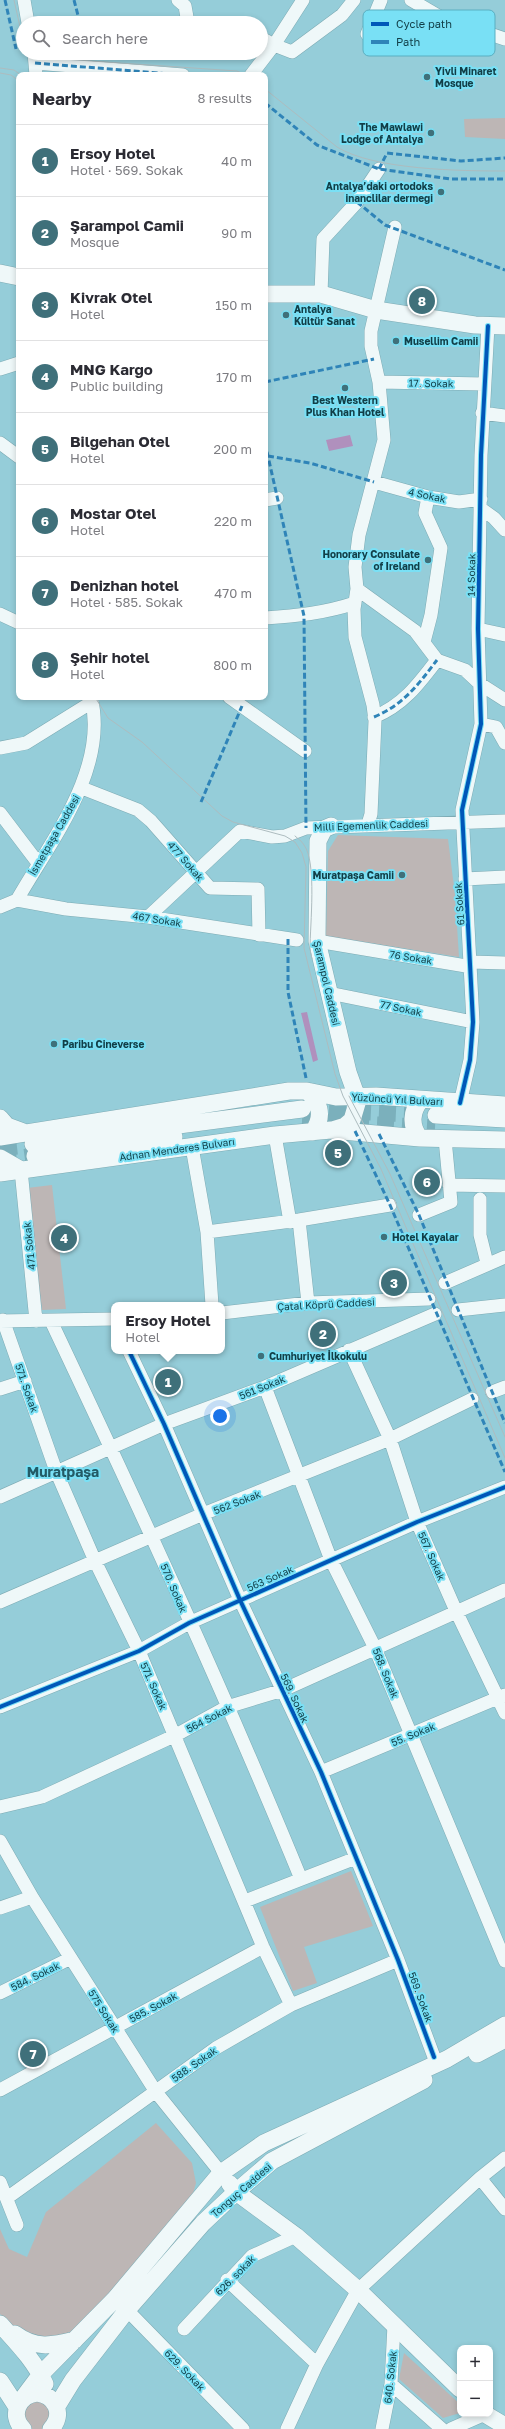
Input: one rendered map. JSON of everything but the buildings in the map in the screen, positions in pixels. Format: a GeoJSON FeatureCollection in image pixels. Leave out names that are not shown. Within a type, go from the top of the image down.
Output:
{"type":"FeatureCollection","features":[{"type":"Feature","properties":{"kind":"main road"},"geometry":{"type":"LineString","coordinates":[[0,273],[16,276]]}},
{"type":"Feature","properties":{"kind":"main road"},"geometry":{"type":"LineString","coordinates":[[268,294],[322,294],[376,310],[497,326]]}},
{"type":"Feature","properties":{"kind":"main road","name":"Şarampol Caddesi"},"geometry":{"type":"LineString","coordinates":[[331,826],[324,829],[318,841],[317,941],[328,993],[348,1072],[358,1096]]}},
{"type":"Feature","properties":{"kind":"main road"},"geometry":{"type":"LineString","coordinates":[[348,1072],[362,1088],[376,1096]]}},
{"type":"Feature","properties":{"kind":"main road","name":"Adnan Menderes Bulvarı"},"geometry":{"type":"LineString","coordinates":[[32,1144],[138,1113],[289,1091],[307,1091],[336,1096]]}},
{"type":"Feature","properties":{"kind":"main road"},"geometry":{"type":"LineString","coordinates":[[306,1121],[320,1119],[320,1112],[315,1099],[307,1091]]}},
{"type":"Feature","properties":{"kind":"main road","name":"Yüzüncü Yıl Bulvarı"},"geometry":{"type":"LineString","coordinates":[[336,1096],[376,1096],[505,1105]]}},
{"type":"Feature","properties":{"kind":"main road"},"geometry":{"type":"LineString","coordinates":[[331,1130],[345,1126],[352,1120],[357,1109],[358,1096]]}},
{"type":"Feature","properties":{"kind":"main road"},"geometry":{"type":"LineString","coordinates":[[420,1138],[416,1131],[413,1118],[421,1100]]}},
{"type":"Feature","properties":{"kind":"main road"},"geometry":{"type":"LineString","coordinates":[[0,1118],[7,1126],[32,1144]]}},
{"type":"Feature","properties":{"kind":"main road","name":"Yüzüncü Yıl Bulvarı"},"geometry":{"type":"LineString","coordinates":[[355,1132],[420,1138],[439,1127],[505,1119]]}},
{"type":"Feature","properties":{"kind":"main road","name":"Adnan Menderes Bulvarı"},"geometry":{"type":"LineString","coordinates":[[0,1173],[275,1135],[306,1121]]}},
{"type":"Feature","properties":{"kind":"main road","name":"Adnan Menderes Bulvarı"},"geometry":{"type":"LineString","coordinates":[[0,1137],[32,1144],[306,1121],[331,1130],[355,1132]]}},
{"type":"Feature","properties":{"kind":"main road","name":"Yüzüncü Yıl Bulvarı"},"geometry":{"type":"LineString","coordinates":[[439,1127],[505,1130]]}},
{"type":"Feature","properties":{"kind":"main road","name":"Yüzüncü Yıl Bulvarı"},"geometry":{"type":"LineString","coordinates":[[439,1127],[505,1140]]}},
{"type":"Feature","properties":{"kind":"main road"},"geometry":{"type":"LineString","coordinates":[[0,1158],[21,1170]]}},
{"type":"Feature","properties":{"kind":"main road"},"geometry":{"type":"LineString","coordinates":[[441,2058],[505,2015]]}},
{"type":"Feature","properties":{"kind":"main road"},"geometry":{"type":"LineString","coordinates":[[17,2419],[41,2374],[115,2299],[221,2172],[264,2143],[387,2086],[505,2025]]}},
{"type":"Feature","properties":{"kind":"main road","name":"Tonguç Caddesi"},"geometry":{"type":"LineString","coordinates":[[54,2402],[73,2380],[127,2310],[203,2223],[272,2161],[414,2086],[505,2032]]}},
{"type":"Feature","properties":{"kind":"main road"},"geometry":{"type":"LineString","coordinates":[[414,2086],[505,2039]]}},
{"type":"Feature","properties":{"kind":"main road"},"geometry":{"type":"LineString","coordinates":[[221,2172],[236,2192],[296,2236],[358,2290],[457,2386]]}},
{"type":"Feature","properties":{"kind":"main road"},"geometry":{"type":"LineString","coordinates":[[0,2324],[21,2339],[35,2345],[51,2347],[75,2340]]}},
{"type":"Feature","properties":{"kind":"main road"},"geometry":{"type":"LineString","coordinates":[[0,2324],[24,2350],[41,2374],[54,2402],[58,2416],[53,2428]]}},
{"type":"Feature","properties":{"kind":"main road"},"geometry":{"type":"LineString","coordinates":[[0,2380],[17,2419]]}},
{"type":"Feature","properties":{"kind":"main road"},"geometry":{"type":"LineString","coordinates":[[17,2419],[36,2393],[54,2402]]}},
{"type":"Feature","properties":{"kind":"street"},"geometry":{"type":"LineString","coordinates":[[24,0],[27,16]]}},
{"type":"Feature","properties":{"kind":"street"},"geometry":{"type":"LineString","coordinates":[[178,0],[186,6],[187,16]]}},
{"type":"Feature","properties":{"kind":"street"},"geometry":{"type":"LineString","coordinates":[[268,54],[302,0]]}},
{"type":"Feature","properties":{"kind":"street"},"geometry":{"type":"LineString","coordinates":[[268,42],[292,52],[342,15],[354,0]]}},
{"type":"Feature","properties":{"kind":"street"},"geometry":{"type":"LineString","coordinates":[[377,10],[381,0]]}},
{"type":"Feature","properties":{"kind":"street"},"geometry":{"type":"LineString","coordinates":[[411,0],[428,10]]}},
{"type":"Feature","properties":{"kind":"street"},"geometry":{"type":"LineString","coordinates":[[495,36],[505,39]]}},
{"type":"Feature","properties":{"kind":"street"},"geometry":{"type":"LineString","coordinates":[[253,72],[263,60]]}},
{"type":"Feature","properties":{"kind":"street"},"geometry":{"type":"LineString","coordinates":[[35,64],[143,72]]}},
{"type":"Feature","properties":{"kind":"street"},"geometry":{"type":"LineString","coordinates":[[322,294],[323,238],[357,202],[379,169]]}},
{"type":"Feature","properties":{"kind":"street"},"geometry":{"type":"LineString","coordinates":[[368,824],[370,814],[374,717],[373,705],[355,637],[355,603],[357,589],[355,567],[359,535],[384,440],[379,382],[371,346],[376,310],[395,227]]}},
{"type":"Feature","properties":{"kind":"street","name":"14 Sokak"},"geometry":{"type":"LineString","coordinates":[[463,823],[462,810],[482,724],[478,629],[482,413],[484,384],[497,326]]}},
{"type":"Feature","properties":{"kind":"street"},"geometry":{"type":"LineString","coordinates":[[0,369],[16,364]]}},
{"type":"Feature","properties":{"kind":"street","name":"17. Sokak"},"geometry":{"type":"LineString","coordinates":[[379,382],[484,384]]}},
{"type":"Feature","properties":{"kind":"street"},"geometry":{"type":"LineString","coordinates":[[482,413],[505,416]]}},
{"type":"Feature","properties":{"kind":"street"},"geometry":{"type":"LineString","coordinates":[[0,443],[16,455]]}},
{"type":"Feature","properties":{"kind":"street","name":"4 Sokak"},"geometry":{"type":"LineString","coordinates":[[374,482],[428,498],[480,503]]}},
{"type":"Feature","properties":{"kind":"street"},"geometry":{"type":"LineString","coordinates":[[424,642],[431,615],[441,548],[425,513],[428,498]]}},
{"type":"Feature","properties":{"kind":"street"},"geometry":{"type":"LineString","coordinates":[[480,503],[505,530]]}},
{"type":"Feature","properties":{"kind":"street"},"geometry":{"type":"LineString","coordinates":[[357,589],[415,631],[437,660],[465,670],[480,684],[505,700]]}},
{"type":"Feature","properties":{"kind":"street"},"geometry":{"type":"LineString","coordinates":[[268,618],[303,616],[332,611],[355,603]]}},
{"type":"Feature","properties":{"kind":"street"},"geometry":{"type":"LineString","coordinates":[[0,614],[16,622]]}},
{"type":"Feature","properties":{"kind":"street"},"geometry":{"type":"LineString","coordinates":[[478,629],[505,635]]}},
{"type":"Feature","properties":{"kind":"street"},"geometry":{"type":"LineString","coordinates":[[374,717],[393,709],[404,699],[437,660]]}},
{"type":"Feature","properties":{"kind":"street"},"geometry":{"type":"LineString","coordinates":[[0,748],[26,743],[90,700]]}},
{"type":"Feature","properties":{"kind":"street","name":"İsmetpaşa Caddesi"},"geometry":{"type":"LineString","coordinates":[[17,900],[38,862],[57,834],[82,788],[93,736],[92,700]]}},
{"type":"Feature","properties":{"kind":"street"},"geometry":{"type":"LineString","coordinates":[[233,700],[305,751]]}},
{"type":"Feature","properties":{"kind":"street"},"geometry":{"type":"LineString","coordinates":[[482,724],[496,727],[505,743]]}},
{"type":"Feature","properties":{"kind":"street","name":"477 Sokak"},"geometry":{"type":"LineString","coordinates":[[82,788],[138,810],[151,821],[210,888],[258,889],[259,935]]}},
{"type":"Feature","properties":{"kind":"street"},"geometry":{"type":"LineString","coordinates":[[0,813],[38,862]]}},
{"type":"Feature","properties":{"kind":"street","name":"Milli Egemenlik Caddesi"},"geometry":{"type":"LineString","coordinates":[[196,872],[240,831],[272,836],[285,836],[306,828],[331,826],[505,821]]}},
{"type":"Feature","properties":{"kind":"street","name":"61 Sokak"},"geometry":{"type":"LineString","coordinates":[[460,1103],[470,1060],[473,1022],[463,823]]}},
{"type":"Feature","properties":{"kind":"street"},"geometry":{"type":"LineString","coordinates":[[148,917],[196,872]]}},
{"type":"Feature","properties":{"kind":"street"},"geometry":{"type":"LineString","coordinates":[[465,879],[505,878]]}},
{"type":"Feature","properties":{"kind":"street"},"geometry":{"type":"LineString","coordinates":[[0,907],[17,900]]}},
{"type":"Feature","properties":{"kind":"street","name":"467 Sokak"},"geometry":{"type":"LineString","coordinates":[[17,900],[66,909],[148,917],[297,940]]}},
{"type":"Feature","properties":{"kind":"street","name":"76 Sokak"},"geometry":{"type":"LineString","coordinates":[[317,941],[466,966],[471,962],[505,963]]}},
{"type":"Feature","properties":{"kind":"street","name":"77 Sokak"},"geometry":{"type":"LineString","coordinates":[[328,993],[473,1022]]}},
{"type":"Feature","properties":{"kind":"street"},"geometry":{"type":"LineString","coordinates":[[419,1215],[451,1202],[439,1127]]}},
{"type":"Feature","properties":{"kind":"street"},"geometry":{"type":"LineString","coordinates":[[275,1135],[294,1221],[308,1303]]}},
{"type":"Feature","properties":{"kind":"street"},"geometry":{"type":"LineString","coordinates":[[192,1147],[207,1232],[212,1302]]}},
{"type":"Feature","properties":{"kind":"street","name":"471 Sokak"},"geometry":{"type":"LineString","coordinates":[[21,1170],[36,1321]]}},
{"type":"Feature","properties":{"kind":"street"},"geometry":{"type":"LineString","coordinates":[[449,1185],[505,1186]]}},
{"type":"Feature","properties":{"kind":"street"},"geometry":{"type":"LineString","coordinates":[[480,1199],[480,1235],[487,1263]]}},
{"type":"Feature","properties":{"kind":"street"},"geometry":{"type":"LineString","coordinates":[[207,1232],[294,1221],[390,1205]]}},
{"type":"Feature","properties":{"kind":"street"},"geometry":{"type":"LineString","coordinates":[[445,1283],[487,1263],[505,1257]]}},
{"type":"Feature","properties":{"kind":"street","name":"Çatal Köprü Caddesi"},"geometry":{"type":"LineString","coordinates":[[225,1313],[308,1303],[429,1299]]}},
{"type":"Feature","properties":{"kind":"street"},"geometry":{"type":"LineString","coordinates":[[458,1310],[505,1305]]}},
{"type":"Feature","properties":{"kind":"street","name":"561 Sokak"},"geometry":{"type":"LineString","coordinates":[[0,1497],[164,1424],[265,1387],[435,1314]]}},
{"type":"Feature","properties":{"kind":"street"},"geometry":{"type":"LineString","coordinates":[[2,1320],[51,1321],[111,1319]]}},
{"type":"Feature","properties":{"kind":"street","name":"571. Sokak"},"geometry":{"type":"LineString","coordinates":[[2,1320],[56,1471],[95,1561],[139,1651],[176,1735],[263,1947],[291,2005]]}},
{"type":"Feature","properties":{"kind":"street","name":"570. Sokak"},"geometry":{"type":"LineString","coordinates":[[51,1321],[152,1536],[189,1623],[256,1770],[301,1879]]}},
{"type":"Feature","properties":{"kind":"street","name":"567. Sokak"},"geometry":{"type":"LineString","coordinates":[[349,1350],[390,1439],[417,1522],[456,1611],[502,1697],[505,1713]]}},
{"type":"Feature","properties":{"kind":"street","name":"569. Sokak"},"geometry":{"type":"LineString","coordinates":[[130,1354],[164,1424],[240,1600],[321,1772],[398,1960],[441,2058]]}},
{"type":"Feature","properties":{"kind":"street"},"geometry":{"type":"LineString","coordinates":[[0,1389],[25,1381]]}},
{"type":"Feature","properties":{"kind":"street","name":"568. Sokak"},"geometry":{"type":"LineString","coordinates":[[265,1387],[331,1560],[375,1648],[505,1961]]}},
{"type":"Feature","properties":{"kind":"street"},"geometry":{"type":"LineString","coordinates":[[492,1392],[505,1387]]}},
{"type":"Feature","properties":{"kind":"street","name":"562 Sokak"},"geometry":{"type":"LineString","coordinates":[[0,1602],[203,1514],[300,1477],[390,1439],[472,1399]]}},
{"type":"Feature","properties":{"kind":"street","name":"563 Sokak"},"geometry":{"type":"LineString","coordinates":[[0,1707],[139,1651],[189,1623],[240,1600],[417,1522],[505,1487]]}},
{"type":"Feature","properties":{"kind":"street","name":"564 Sokak"},"geometry":{"type":"LineString","coordinates":[[0,1807],[42,1797],[176,1735],[227,1707],[283,1690],[505,1590]]}},
{"type":"Feature","properties":{"kind":"street","name":"55. Sokak"},"geometry":{"type":"LineString","coordinates":[[321,1772],[502,1697]]}},
{"type":"Feature","properties":{"kind":"street","name":"575 Sokak"},"geometry":{"type":"LineString","coordinates":[[0,1841],[32,1897],[156,2092],[221,2172]]}},
{"type":"Feature","properties":{"kind":"street"},"geometry":{"type":"LineString","coordinates":[[245,1901],[356,1858]]}},
{"type":"Feature","properties":{"kind":"street"},"geometry":{"type":"LineString","coordinates":[[0,1908],[32,1897]]}},
{"type":"Feature","properties":{"kind":"street","name":"585. Sokak"},"geometry":{"type":"LineString","coordinates":[[0,2090],[263,1947]]}},
{"type":"Feature","properties":{"kind":"street","name":"584. Sokak"},"geometry":{"type":"LineString","coordinates":[[0,1993],[71,1958]]}},
{"type":"Feature","properties":{"kind":"street","name":"588. Sokak"},"geometry":{"type":"LineString","coordinates":[[7,2198],[216,2048],[291,2005],[398,1960]]}},
{"type":"Feature","properties":{"kind":"street"},"geometry":{"type":"LineString","coordinates":[[287,2429],[317,2364],[358,2290],[480,2178],[505,2158]]}},
{"type":"Feature","properties":{"kind":"street"},"geometry":{"type":"LineString","coordinates":[[480,2178],[505,2209]]}},
{"type":"Feature","properties":{"kind":"street"},"geometry":{"type":"LineString","coordinates":[[0,2182],[17,2225]]}},
{"type":"Feature","properties":{"kind":"street","name":"626. sokak"},"geometry":{"type":"LineString","coordinates":[[184,2329],[227,2280],[252,2256],[296,2236]]}},
{"type":"Feature","properties":{"kind":"street"},"geometry":{"type":"LineString","coordinates":[[227,2280],[317,2364]]}},
{"type":"Feature","properties":{"kind":"street","name":"629. Sokak"},"geometry":{"type":"LineString","coordinates":[[127,2310],[243,2429]]}},
{"type":"Feature","properties":{"kind":"street","name":"640. Sokak"},"geometry":{"type":"LineString","coordinates":[[382,2429],[391,2384],[394,2325]]}},
{"type":"Feature","properties":{"kind":"street"},"geometry":{"type":"LineString","coordinates":[[391,2384],[442,2429]]}},
{"type":"Feature","properties":{"kind":"street"},"geometry":{"type":"LineString","coordinates":[[451,2429],[497,2422]]}},
{"type":"Feature","properties":{"kind":"shaded area"},"geometry":{"type":"Polygon","coordinates":[[[505,118],[505,139],[465,137],[464,119],[505,118]]]}},
{"type":"Feature","properties":{"kind":"shaded area"},"geometry":{"type":"Polygon","coordinates":[[[350,435],[353,446],[329,451],[326,440],[350,435]]]}},
{"type":"Feature","properties":{"kind":"shaded area"},"geometry":{"type":"Polygon","coordinates":[[[338,835],[448,839],[455,895],[459,957],[326,936],[328,851],[338,835]]]}},
{"type":"Feature","properties":{"kind":"shaded area"},"geometry":{"type":"Polygon","coordinates":[[[307,1012],[318,1060],[313,1062],[301,1013],[307,1012]]]}},
{"type":"Feature","properties":{"kind":"shaded area"},"geometry":{"type":"Polygon","coordinates":[[[52,1185],[66,1309],[42,1310],[27,1188],[52,1185]]]}},
{"type":"Feature","properties":{"kind":"shaded area"},"geometry":{"type":"Polygon","coordinates":[[[351,1871],[373,1926],[304,1947],[317,1983],[293,1991],[260,1907],[351,1871]]]}},
{"type":"Feature","properties":{"kind":"shaded area"},"geometry":{"type":"Polygon","coordinates":[[[156,2123],[192,2163],[196,2183],[191,2201],[130,2272],[74,2331],[49,2339],[22,2334],[0,2314],[0,2229],[9,2249],[27,2257],[46,2212],[156,2123]]]}},
{"type":"Feature","properties":{"kind":"shaded area"},"geometry":{"type":"Polygon","coordinates":[[[404,2353],[457,2401],[457,2414],[443,2418],[399,2379],[404,2353]]]}},
{"type":"Feature","properties":{"kind":"shaded area"},"geometry":{"type":"Polygon","coordinates":[[[29,2398],[52,2406],[45,2429],[30,2429],[20,2410],[29,2398]]]}},
{"type":"Feature","properties":{"kind":"tunnel"},"geometry":{"type":"LineString","coordinates":[[304,1109],[436,1115]]}},
{"type":"Feature","properties":{"kind":"tunnel"},"geometry":{"type":"LineString","coordinates":[[302,1121],[435,1128]]}},
{"type":"Feature","properties":{"kind":"tunnel"},"geometry":{"type":"LineString","coordinates":[[0,1148],[33,1144]]}},
{"type":"Feature","properties":{"kind":"tunnel"},"geometry":{"type":"LineString","coordinates":[[0,1161],[35,1156]]}},
{"type":"Feature","properties":{"kind":"tram line"},"geometry":{"type":"LineString","coordinates":[[14,0],[18,16]]}},
{"type":"Feature","properties":{"kind":"tram line"},"geometry":{"type":"LineString","coordinates":[[77,60],[239,72]]}},
{"type":"Feature","properties":{"kind":"tram line"},"geometry":{"type":"LineString","coordinates":[[0,68],[14,70],[17,72]]}},
{"type":"Feature","properties":{"kind":"tram line"},"geometry":{"type":"LineString","coordinates":[[0,73],[11,75],[16,79]]}},
{"type":"Feature","properties":{"kind":"tram line"},"geometry":{"type":"LineString","coordinates":[[268,91],[337,147],[353,155],[395,165],[418,168],[505,171]]}},
{"type":"Feature","properties":{"kind":"tram line"},"geometry":{"type":"LineString","coordinates":[[97,700],[108,718],[142,742],[222,816],[233,822],[285,836],[295,842],[302,853],[306,867],[304,948],[335,1074],[343,1096],[381,1169],[505,1458]]}},
{"type":"Feature","properties":{"kind":"tram line"},"geometry":{"type":"LineString","coordinates":[[295,836],[301,841],[308,853],[312,879],[310,949],[312,959]]}},
{"type":"Feature","properties":{"kind":"tram line"},"geometry":{"type":"LineString","coordinates":[[349,1096],[390,1174],[505,1437]]}},
{"type":"Feature","properties":{"kind":"marked path"},"geometry":{"type":"LineString","coordinates":[[5,0],[16,49]]}},
{"type":"Feature","properties":{"kind":"marked path"},"geometry":{"type":"LineString","coordinates":[[74,0],[78,16]]}},
{"type":"Feature","properties":{"kind":"marked path"},"geometry":{"type":"LineString","coordinates":[[35,63],[146,72]]}},
{"type":"Feature","properties":{"kind":"marked path"},"geometry":{"type":"LineString","coordinates":[[268,105],[317,145],[379,169],[451,179],[505,179]]}},
{"type":"Feature","properties":{"kind":"marked path"},"geometry":{"type":"LineString","coordinates":[[379,169],[387,153],[461,161],[505,158]]}},
{"type":"Feature","properties":{"kind":"marked path"},"geometry":{"type":"LineString","coordinates":[[357,202],[385,225],[505,270]]}},
{"type":"Feature","properties":{"kind":"marked path"},"geometry":{"type":"LineString","coordinates":[[268,381],[374,359]]}},
{"type":"Feature","properties":{"kind":"marked path"},"geometry":{"type":"LineString","coordinates":[[268,456],[304,616],[306,828]]}},
{"type":"Feature","properties":{"kind":"marked path"},"geometry":{"type":"LineString","coordinates":[[268,456],[310,463],[374,482]]}},
{"type":"Feature","properties":{"kind":"marked path"},"geometry":{"type":"LineString","coordinates":[[374,717],[393,707],[402,700],[416,686],[437,660]]}},
{"type":"Feature","properties":{"kind":"marked path"},"geometry":{"type":"LineString","coordinates":[[201,802],[242,706]]}},
{"type":"Feature","properties":{"kind":"marked path"},"geometry":{"type":"LineString","coordinates":[[288,939],[288,992],[306,1078]]}},
{"type":"Feature","properties":{"kind":"marked path"},"geometry":{"type":"LineString","coordinates":[[355,1131],[390,1205],[505,1472]]}},
{"type":"Feature","properties":{"kind":"marked path"},"geometry":{"type":"LineString","coordinates":[[379,1134],[419,1215],[505,1423]]}},
{"type":"Feature","properties":{"kind":"cycle path"},"geometry":{"type":"LineString","coordinates":[[460,1103],[470,1060],[473,1022],[462,810],[481,724],[478,629],[481,455],[488,326]]}},
{"type":"Feature","properties":{"kind":"cycle path"},"geometry":{"type":"LineString","coordinates":[[130,1354],[164,1424],[240,1600],[321,1772],[398,1960],[434,2057]]}},
{"type":"Feature","properties":{"kind":"cycle path"},"geometry":{"type":"LineString","coordinates":[[0,1707],[139,1651],[189,1623],[417,1522],[505,1487]]}},
{"type":"Feature","properties":{"kind":"place","name":"Yivli Minaret Mosque"},"geometry":{"type":"Point","coordinates":[427,77]}},
{"type":"Feature","properties":{"kind":"place","name":"The Mawlawi Lodge of Antalya"},"geometry":{"type":"Point","coordinates":[431,133]}},
{"type":"Feature","properties":{"kind":"place","name":"Antalya’daki ortodoks inanclilar dermegi"},"geometry":{"type":"Point","coordinates":[441,192]}},
{"type":"Feature","properties":{"kind":"place","name":"Şehir hotel"},"geometry":{"type":"Point","coordinates":[422,301]}},
{"type":"Feature","properties":{"kind":"place","name":"Antalya Kültür Sanat"},"geometry":{"type":"Point","coordinates":[286,315]}},
{"type":"Feature","properties":{"kind":"place","name":"Musellim Camii"},"geometry":{"type":"Point","coordinates":[396,341]}},
{"type":"Feature","properties":{"kind":"place","name":"Best Western Plus Khan Hotel"},"geometry":{"type":"Point","coordinates":[345,388]}},
{"type":"Feature","properties":{"kind":"place","name":"Honorary Consulate of Ireland"},"geometry":{"type":"Point","coordinates":[428,560]}},
{"type":"Feature","properties":{"kind":"place","name":"Muratpaşa Camii"},"geometry":{"type":"Point","coordinates":[402,875]}},
{"type":"Feature","properties":{"kind":"place","name":"Paribu Cineverse"},"geometry":{"type":"Point","coordinates":[54,1044]}},
{"type":"Feature","properties":{"kind":"place","name":"Bilgehan Otel"},"geometry":{"type":"Point","coordinates":[338,1153]}},
{"type":"Feature","properties":{"kind":"place","name":"Mostar Otel"},"geometry":{"type":"Point","coordinates":[427,1182]}},
{"type":"Feature","properties":{"kind":"place","name":"Hotel Kayalar"},"geometry":{"type":"Point","coordinates":[384,1237]}},
{"type":"Feature","properties":{"kind":"place","name":"MNG Kargo"},"geometry":{"type":"Point","coordinates":[64,1238]}},
{"type":"Feature","properties":{"kind":"place","name":"Kivrak Otel"},"geometry":{"type":"Point","coordinates":[394,1283]}},
{"type":"Feature","properties":{"kind":"place","name":"Şarampol Camii"},"geometry":{"type":"Point","coordinates":[323,1334]}},
{"type":"Feature","properties":{"kind":"place","name":"Cumhuriyet İlkokulu"},"geometry":{"type":"Point","coordinates":[261,1356]}},
{"type":"Feature","properties":{"kind":"place","name":"Ersoy Hotel"},"geometry":{"type":"Point","coordinates":[168,1382]}},
{"type":"Feature","properties":{"kind":"place","name":"Denizhan hotel"},"geometry":{"type":"Point","coordinates":[33,2054]}},
{"type":"Feature","properties":{"kind":"district","name":"Muratpaşa"},"geometry":{"type":"Point","coordinates":[63,1472]}}]}
